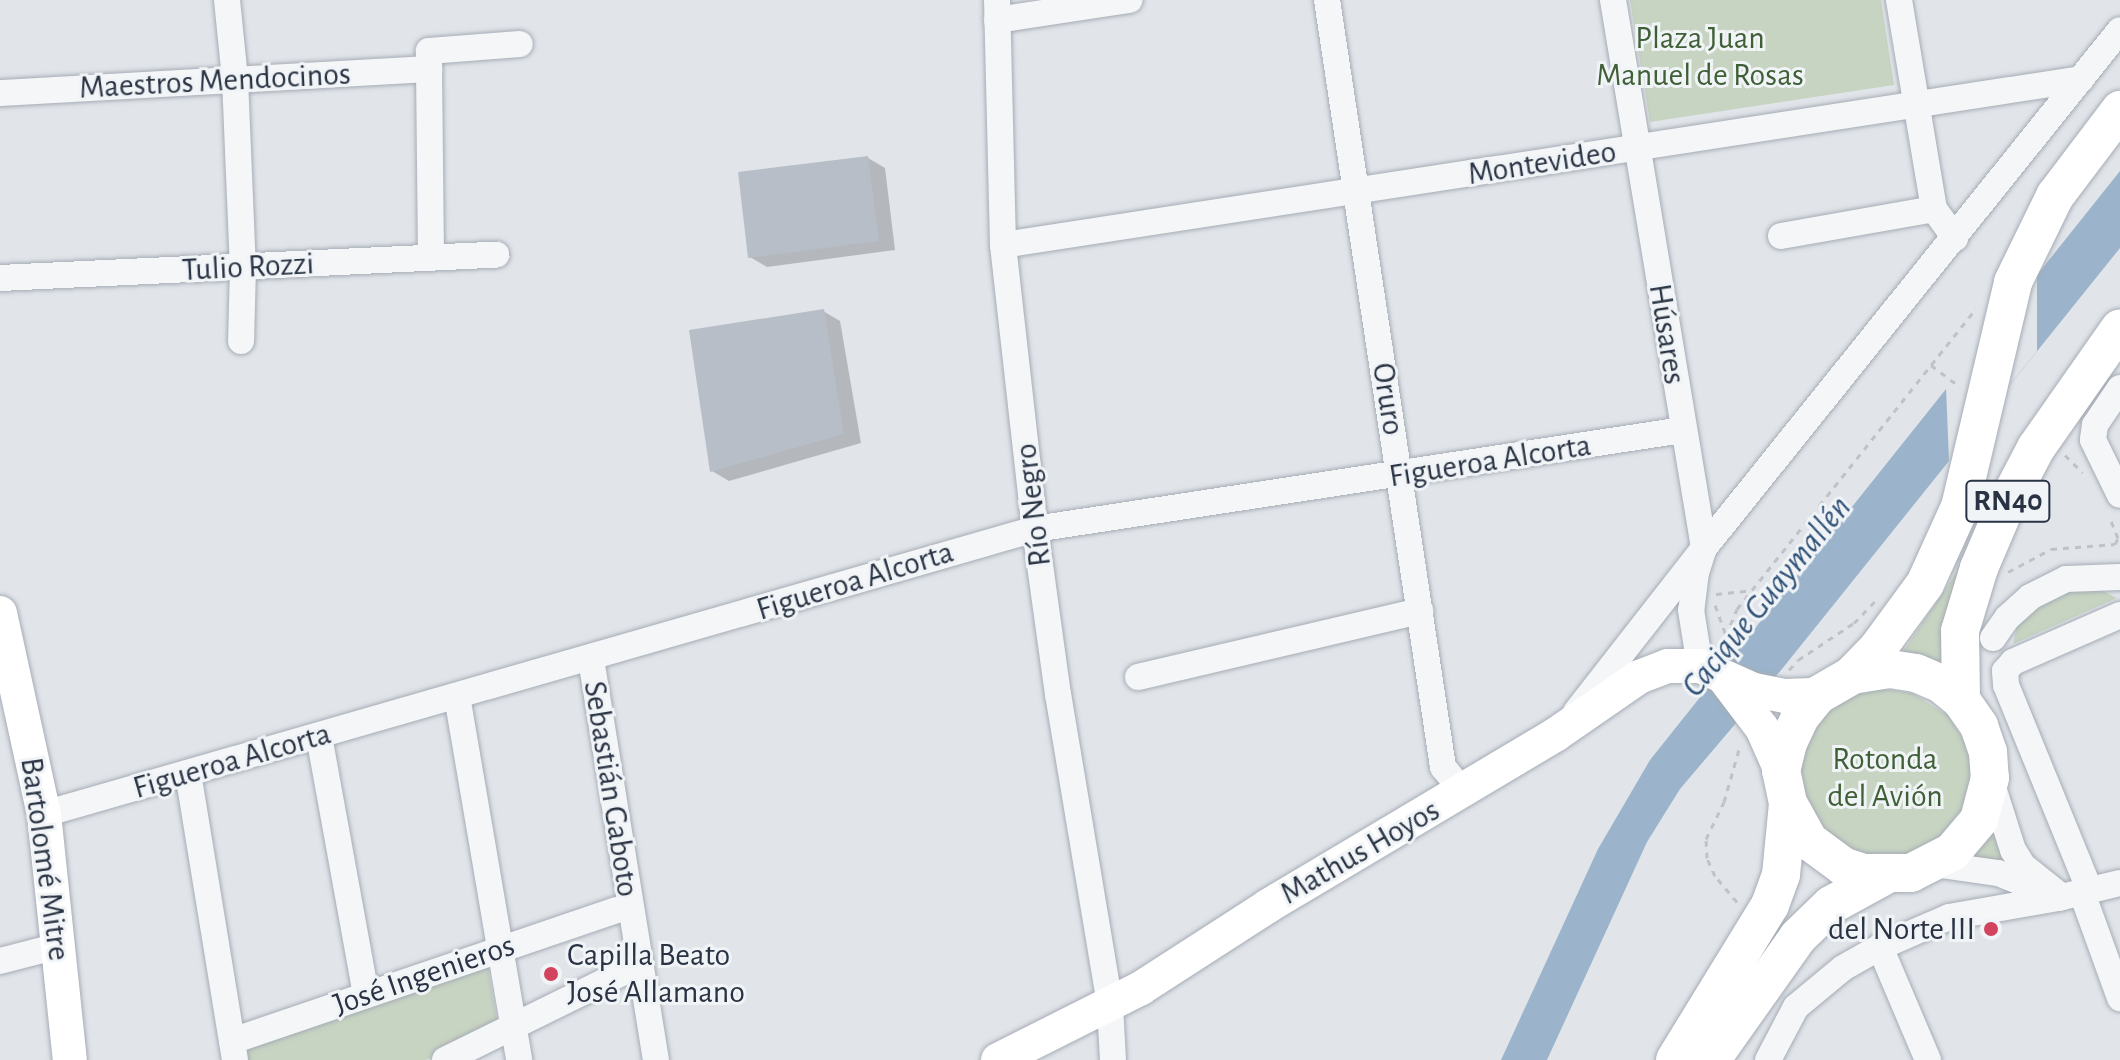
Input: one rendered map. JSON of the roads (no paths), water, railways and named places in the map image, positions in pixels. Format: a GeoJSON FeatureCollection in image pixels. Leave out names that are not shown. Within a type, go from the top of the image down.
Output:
{"type":"FeatureCollection","features":[{"type":"Feature","properties":{"kind":"highway","name":"RN40"},"geometry":{"type":"LineString","coordinates":[[1675,1060],[1770,905],[1781,875],[1788,743],[1800,717],[1818,695],[1852,675],[1902,619],[1925,584],[1960,507],[1972,466],[2013,282],[2055,196],[2120,110]]}},
{"type":"Feature","properties":{"kind":"highway","name":"RN40"},"geometry":{"type":"LineString","coordinates":[[1961,700],[1960,631],[1979,568],[2005,507],[2036,448],[2120,328]]}},
{"type":"Feature","properties":{"kind":"highway"},"geometry":{"type":"LineString","coordinates":[[1785,787],[1796,823],[1825,855],[1843,866],[1886,875],[1911,873],[1934,864],[1967,838],[1979,820],[1990,778],[1988,752],[1979,726],[1961,700],[1940,683],[1916,673],[1890,669],[1852,675]]}},
{"type":"Feature","properties":{"kind":"highway"},"geometry":{"type":"LineString","coordinates":[[1711,1060],[1798,937],[1831,905],[1886,875]]}},
{"type":"Feature","properties":{"kind":"main road","name":"Bartolomé Mitre"},"geometry":{"type":"LineString","coordinates":[[0,613],[44,814],[70,1060]]}},
{"type":"Feature","properties":{"kind":"main road","name":"Mathus Hoyos"},"geometry":{"type":"LineString","coordinates":[[998,1060],[1110,1005],[1268,906],[1563,730],[1639,677],[1668,666],[1717,669],[1755,701],[1818,695]]}},
{"type":"Feature","properties":{"kind":"main road"},"geometry":{"type":"LineString","coordinates":[[1755,701],[1785,787]]}},
{"type":"Feature","properties":{"kind":"street"},"geometry":{"type":"LineString","coordinates":[[227,0],[235,79],[243,267],[241,341]]}},
{"type":"Feature","properties":{"kind":"street"},"geometry":{"type":"LineString","coordinates":[[997,10],[1130,0]]}},
{"type":"Feature","properties":{"kind":"street","name":"Oruro"},"geometry":{"type":"LineString","coordinates":[[1327,0],[1443,767],[1463,792]]}},
{"type":"Feature","properties":{"kind":"street","name":"Húsares"},"geometry":{"type":"LineString","coordinates":[[1613,0],[1704,548],[1696,572],[1691,610],[1717,669]]}},
{"type":"Feature","properties":{"kind":"street"},"geometry":{"type":"LineString","coordinates":[[1899,0],[1934,209],[1955,238]]}},
{"type":"Feature","properties":{"kind":"street","name":"Río Negro"},"geometry":{"type":"LineString","coordinates":[[997,10],[1003,245],[1035,529],[1058,694],[1110,1005],[1113,1060]]}},
{"type":"Feature","properties":{"kind":"street"},"geometry":{"type":"LineString","coordinates":[[1563,730],[1704,548],[2120,30]]}},
{"type":"Feature","properties":{"kind":"street"},"geometry":{"type":"LineString","coordinates":[[431,258],[429,51],[520,44]]}},
{"type":"Feature","properties":{"kind":"street","name":"Maestros Mendocinos"},"geometry":{"type":"LineString","coordinates":[[0,93],[429,69]]}},
{"type":"Feature","properties":{"kind":"street","name":"Montevideo"},"geometry":{"type":"LineString","coordinates":[[1003,245],[2081,79]]}},
{"type":"Feature","properties":{"kind":"street"},"geometry":{"type":"LineString","coordinates":[[1781,236],[1934,209]]}},
{"type":"Feature","properties":{"kind":"street","name":"Tulio Rozzi"},"geometry":{"type":"LineString","coordinates":[[0,278],[496,255]]}},
{"type":"Feature","properties":{"kind":"street"},"geometry":{"type":"LineString","coordinates":[[2113,397],[2095,425],[2093,440],[2113,502]]}},
{"type":"Feature","properties":{"kind":"street","name":"Figueroa Alcorta"},"geometry":{"type":"LineString","coordinates":[[44,814],[1035,529],[1400,476],[1683,430]]}},
{"type":"Feature","properties":{"kind":"street"},"geometry":{"type":"LineString","coordinates":[[1993,638],[2007,618],[2030,597],[2066,579],[2120,577]]}},
{"type":"Feature","properties":{"kind":"street"},"geometry":{"type":"LineString","coordinates":[[1138,677],[1420,611]]}},
{"type":"Feature","properties":{"kind":"street"},"geometry":{"type":"LineString","coordinates":[[2120,615],[2013,662],[2005,671],[2006,685],[2073,895],[2120,998]]}},
{"type":"Feature","properties":{"kind":"street","name":"Sebastián Gaboto"},"geometry":{"type":"LineString","coordinates":[[591,659],[656,1060]]}},
{"type":"Feature","properties":{"kind":"street"},"geometry":{"type":"LineString","coordinates":[[457,696],[519,1060]]}},
{"type":"Feature","properties":{"kind":"street"},"geometry":{"type":"LineString","coordinates":[[319,736],[366,995]]}},
{"type":"Feature","properties":{"kind":"street"},"geometry":{"type":"LineString","coordinates":[[188,773],[233,1050]]}},
{"type":"Feature","properties":{"kind":"street"},"geometry":{"type":"LineString","coordinates":[[1990,778],[2013,850],[2034,877],[2073,895]]}},
{"type":"Feature","properties":{"kind":"street"},"geometry":{"type":"LineString","coordinates":[[1934,864],[1998,873],[2073,895]]}},
{"type":"Feature","properties":{"kind":"street"},"geometry":{"type":"LineString","coordinates":[[1768,1060],[1796,1007],[1843,968],[1880,947],[1949,917],[2073,895],[2120,883]]}},
{"type":"Feature","properties":{"kind":"street","name":"José Ingenieros"},"geometry":{"type":"LineString","coordinates":[[233,1050],[366,995],[616,910]]}},
{"type":"Feature","properties":{"kind":"street"},"geometry":{"type":"LineString","coordinates":[[0,961],[58,946]]}},
{"type":"Feature","properties":{"kind":"street"},"geometry":{"type":"LineString","coordinates":[[1880,947],[1928,1060]]}},
{"type":"Feature","properties":{"kind":"street"},"geometry":{"type":"LineString","coordinates":[[445,1060],[628,970]]}},
{"type":"Feature","properties":{"kind":"water"},"geometry":{"type":"Polygon","coordinates":[[[2120,171],[2120,248],[1782,669],[1680,789],[1647,842],[1547,1060],[1501,1060],[1598,849],[1650,760],[2120,171]]]}},
{"type":"Feature","properties":{"kind":"place","name":"del Norte III"},"geometry":{"type":"Point","coordinates":[1991,929]}},
{"type":"Feature","properties":{"kind":"place","name":"Capilla Beato José Allamano"},"geometry":{"type":"Point","coordinates":[551,974]}},
{"type":"Feature","properties":{"kind":"park label","name":"Plaza Juan Manuel de Rosas"},"geometry":{"type":"Point","coordinates":[1700,58]}},
{"type":"Feature","properties":{"kind":"park label","name":"Rotonda del Avión"},"geometry":{"type":"Point","coordinates":[1885,778]}},
{"type":"Feature","properties":{"kind":"water label","name":"Cacique Guaymallén"},"geometry":{"type":"Point","coordinates":[1767,597]}}]}
